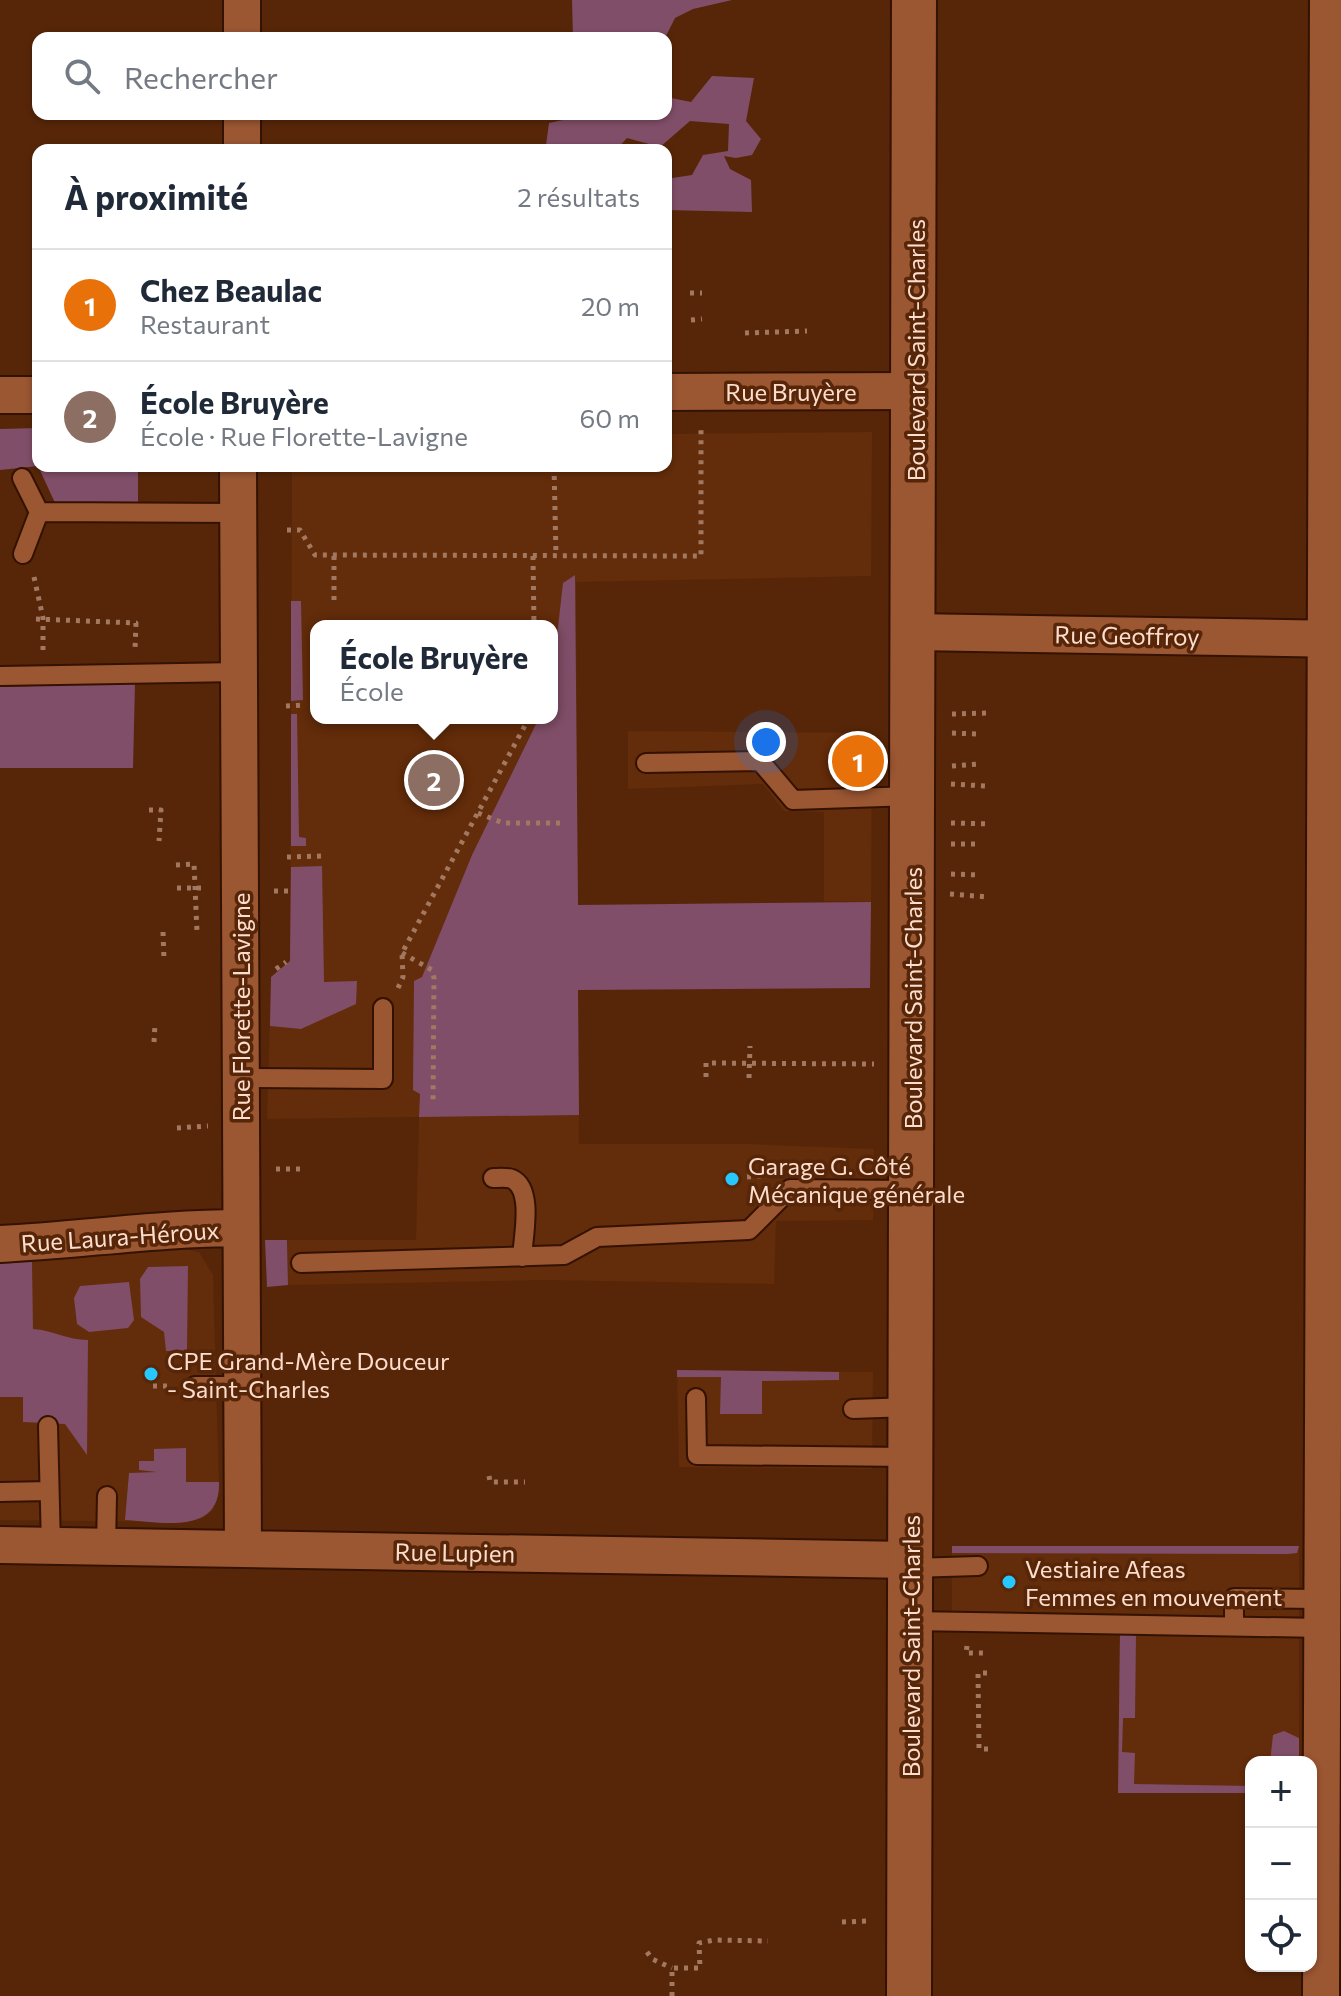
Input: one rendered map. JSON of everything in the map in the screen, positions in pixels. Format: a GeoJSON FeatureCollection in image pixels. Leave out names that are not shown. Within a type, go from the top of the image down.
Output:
{"type":"FeatureCollection","features":[{"type":"Feature","properties":{"kind":"street"},"geometry":{"type":"LineString","coordinates":[[242,0],[242,32]]}},
{"type":"Feature","properties":{"kind":"street","name":"Boulevard Saint-Charles"},"geometry":{"type":"LineString","coordinates":[[909,1996],[912,1190],[932,790],[913,632],[914,0]]}},
{"type":"Feature","properties":{"kind":"street"},"geometry":{"type":"LineString","coordinates":[[1321,1996],[1333,639],[1328,0]]}},
{"type":"Feature","properties":{"kind":"street"},"geometry":{"type":"LineString","coordinates":[[242,120],[242,144]]}},
{"type":"Feature","properties":{"kind":"street","name":"Rue Bruyère"},"geometry":{"type":"LineString","coordinates":[[672,392],[915,391]]}},
{"type":"Feature","properties":{"kind":"street"},"geometry":{"type":"LineString","coordinates":[[0,395],[32,395]]}},
{"type":"Feature","properties":{"kind":"street","name":"Rue Florette-Lavigne"},"geometry":{"type":"LineString","coordinates":[[238,472],[243,1549]]}},
{"type":"Feature","properties":{"kind":"street","name":"Rue Geoffroy"},"geometry":{"type":"LineString","coordinates":[[913,632],[1333,639]]}},
{"type":"Feature","properties":{"kind":"street","name":"Rue Laura-Héroux"},"geometry":{"type":"LineString","coordinates":[[0,1244],[90,1240],[176,1229],[240,1228]]}},
{"type":"Feature","properties":{"kind":"street","name":"Rue Lupien"},"geometry":{"type":"LineString","coordinates":[[0,1545],[910,1564]]}},
{"type":"Feature","properties":{"kind":"lane"},"geometry":{"type":"LineString","coordinates":[[22,478],[39,512],[27,560]]}},
{"type":"Feature","properties":{"kind":"lane"},"geometry":{"type":"LineString","coordinates":[[39,512],[238,513]]}},
{"type":"Feature","properties":{"kind":"lane"},"geometry":{"type":"LineString","coordinates":[[0,676],[239,672]]}},
{"type":"Feature","properties":{"kind":"lane"},"geometry":{"type":"LineString","coordinates":[[646,763],[760,761],[793,800],[932,790]]}},
{"type":"Feature","properties":{"kind":"lane"},"geometry":{"type":"LineString","coordinates":[[240,1078],[383,1079],[383,1008]]}},
{"type":"Feature","properties":{"kind":"lane"},"geometry":{"type":"LineString","coordinates":[[493,1178],[511,1179],[520,1186],[524,1211],[522,1257]]}},
{"type":"Feature","properties":{"kind":"lane"},"geometry":{"type":"LineString","coordinates":[[301,1263],[564,1255],[597,1237],[749,1230],[790,1189],[912,1190]]}},
{"type":"Feature","properties":{"kind":"lane"},"geometry":{"type":"LineString","coordinates":[[195,1386],[242,1386]]}},
{"type":"Feature","properties":{"kind":"lane"},"geometry":{"type":"LineString","coordinates":[[696,1398],[697,1455],[747,1449],[911,1457]]}},
{"type":"Feature","properties":{"kind":"lane"},"geometry":{"type":"LineString","coordinates":[[853,1409],[911,1407]]}},
{"type":"Feature","properties":{"kind":"lane"},"geometry":{"type":"LineString","coordinates":[[48,1426],[51,1546]]}},
{"type":"Feature","properties":{"kind":"lane"},"geometry":{"type":"LineString","coordinates":[[0,1492],[49,1491]]}},
{"type":"Feature","properties":{"kind":"lane"},"geometry":{"type":"LineString","coordinates":[[106,1547],[107,1496]]}},
{"type":"Feature","properties":{"kind":"lane"},"geometry":{"type":"LineString","coordinates":[[910,1564],[978,1566]]}},
{"type":"Feature","properties":{"kind":"lane"},"geometry":{"type":"LineString","coordinates":[[1234,1626],[1234,1598],[1322,1614]]}},
{"type":"Feature","properties":{"kind":"lane"},"geometry":{"type":"LineString","coordinates":[[910,1621],[1234,1626],[1322,1614]]}},
{"type":"Feature","properties":{"kind":"path"},"geometry":{"type":"LineString","coordinates":[[690,293],[702,293]]}},
{"type":"Feature","properties":{"kind":"path"},"geometry":{"type":"LineString","coordinates":[[691,320],[702,319]]}},
{"type":"Feature","properties":{"kind":"path"},"geometry":{"type":"LineString","coordinates":[[745,333],[807,331]]}},
{"type":"Feature","properties":{"kind":"path"},"geometry":{"type":"LineString","coordinates":[[287,530],[300,530],[315,555],[701,556],[701,429]]}},
{"type":"Feature","properties":{"kind":"path"},"geometry":{"type":"LineString","coordinates":[[554,472],[556,556]]}},
{"type":"Feature","properties":{"kind":"path"},"geometry":{"type":"LineString","coordinates":[[334,555],[334,600]]}},
{"type":"Feature","properties":{"kind":"path"},"geometry":{"type":"LineString","coordinates":[[533,556],[534,620]]}},
{"type":"Feature","properties":{"kind":"path"},"geometry":{"type":"LineString","coordinates":[[27,560],[40,618],[44,675]]}},
{"type":"Feature","properties":{"kind":"path"},"geometry":{"type":"LineString","coordinates":[[40,618],[54,622],[136,623]]}},
{"type":"Feature","properties":{"kind":"path"},"geometry":{"type":"LineString","coordinates":[[286,706],[303,705]]}},
{"type":"Feature","properties":{"kind":"path"},"geometry":{"type":"LineString","coordinates":[[952,714],[989,713]]}},
{"type":"Feature","properties":{"kind":"path"},"geometry":{"type":"LineString","coordinates":[[383,1008],[402,982],[402,953],[526,724]]}},
{"type":"Feature","properties":{"kind":"path"},"geometry":{"type":"LineString","coordinates":[[952,733],[978,734]]}},
{"type":"Feature","properties":{"kind":"path"},"geometry":{"type":"LineString","coordinates":[[952,766],[979,764]]}},
{"type":"Feature","properties":{"kind":"path"},"geometry":{"type":"LineString","coordinates":[[932,790],[986,786]]}},
{"type":"Feature","properties":{"kind":"path"},"geometry":{"type":"LineString","coordinates":[[149,810],[161,810],[159,841]]}},
{"type":"Feature","properties":{"kind":"path"},"geometry":{"type":"LineString","coordinates":[[478,813],[503,823],[561,823]]}},
{"type":"Feature","properties":{"kind":"path"},"geometry":{"type":"LineString","coordinates":[[951,823],[991,824]]}},
{"type":"Feature","properties":{"kind":"path"},"geometry":{"type":"LineString","coordinates":[[951,844],[980,844]]}},
{"type":"Feature","properties":{"kind":"path"},"geometry":{"type":"LineString","coordinates":[[287,857],[323,856]]}},
{"type":"Feature","properties":{"kind":"path"},"geometry":{"type":"LineString","coordinates":[[176,865],[194,864],[197,932]]}},
{"type":"Feature","properties":{"kind":"path"},"geometry":{"type":"LineString","coordinates":[[951,874],[981,875]]}},
{"type":"Feature","properties":{"kind":"path"},"geometry":{"type":"LineString","coordinates":[[950,894],[988,897]]}},
{"type":"Feature","properties":{"kind":"path"},"geometry":{"type":"LineString","coordinates":[[163,932],[164,960]]}},
{"type":"Feature","properties":{"kind":"path"},"geometry":{"type":"LineString","coordinates":[[402,953],[432,970],[434,978],[433,1104]]}},
{"type":"Feature","properties":{"kind":"path"},"geometry":{"type":"LineString","coordinates":[[154,1042],[155,1024]]}},
{"type":"Feature","properties":{"kind":"path"},"geometry":{"type":"LineString","coordinates":[[749,1078],[750,1046]]}},
{"type":"Feature","properties":{"kind":"path"},"geometry":{"type":"LineString","coordinates":[[706,1077],[706,1063],[879,1064]]}},
{"type":"Feature","properties":{"kind":"path"},"geometry":{"type":"LineString","coordinates":[[489,1476],[490,1482],[525,1482]]}},
{"type":"Feature","properties":{"kind":"path"},"geometry":{"type":"LineString","coordinates":[[987,1673],[978,1673],[979,1749],[989,1749]]}},
{"type":"Feature","properties":{"kind":"path"},"geometry":{"type":"LineString","coordinates":[[842,1922],[876,1921]]}},
{"type":"Feature","properties":{"kind":"path"},"geometry":{"type":"LineString","coordinates":[[647,1952],[652,1959],[672,1968],[700,1968],[699,1943],[714,1940],[768,1941]]}},
{"type":"Feature","properties":{"kind":"path"},"geometry":{"type":"LineString","coordinates":[[672,1968],[672,1996]]}},
{"type":"Feature","properties":{"kind":"shaded area"},"geometry":{"type":"Polygon","coordinates":[[[572,0],[732,0],[693,9],[675,18],[668,32],[573,32],[572,0]]]}},
{"type":"Feature","properties":{"kind":"shaded area"},"geometry":{"type":"Polygon","coordinates":[[[712,76],[754,78],[746,121],[761,139],[752,155],[736,158],[724,156],[730,169],[751,180],[752,212],[672,210],[672,178],[692,175],[703,155],[728,151],[729,124],[690,121],[663,144],[627,138],[622,144],[546,144],[549,123],[563,120],[672,120],[672,98],[691,102],[712,76]]]}},
{"type":"Feature","properties":{"kind":"shaded area"},"geometry":{"type":"Polygon","coordinates":[[[32,428],[32,467],[0,470],[0,429],[32,428]]]}},
{"type":"Feature","properties":{"kind":"shaded area"},"geometry":{"type":"Polygon","coordinates":[[[872,432],[871,576],[576,582],[579,1144],[746,1144],[874,1149],[873,1220],[776,1221],[774,1284],[543,1280],[288,1285],[287,1240],[416,1240],[419,1117],[267,1119],[271,977],[290,961],[292,472],[672,472],[672,434],[872,432]]]}},
{"type":"Feature","properties":{"kind":"shaded area"},"geometry":{"type":"Polygon","coordinates":[[[41,472],[138,472],[138,504],[56,505],[41,472]]]}},
{"type":"Feature","properties":{"kind":"shaded area"},"geometry":{"type":"Polygon","coordinates":[[[575,575],[578,905],[871,902],[870,988],[578,990],[579,1115],[419,1117],[420,1094],[413,1090],[414,981],[422,977],[472,855],[536,724],[558,724],[558,627],[563,583],[575,575]]]}},
{"type":"Feature","properties":{"kind":"shaded area"},"geometry":{"type":"Polygon","coordinates":[[[291,601],[301,601],[303,700],[291,701],[291,601]]]}},
{"type":"Feature","properties":{"kind":"shaded area"},"geometry":{"type":"Polygon","coordinates":[[[135,683],[133,768],[0,768],[0,687],[135,683]]]}},
{"type":"Feature","properties":{"kind":"shaded area"},"geometry":{"type":"Polygon","coordinates":[[[291,714],[297,714],[299,837],[306,838],[306,846],[291,846],[291,714]]]}},
{"type":"Feature","properties":{"kind":"shaded area"},"geometry":{"type":"Polygon","coordinates":[[[628,731],[872,733],[871,902],[824,901],[824,812],[784,811],[763,784],[628,789],[628,731]]]}},
{"type":"Feature","properties":{"kind":"shaded area"},"geometry":{"type":"Polygon","coordinates":[[[322,866],[324,982],[357,981],[356,1004],[301,1029],[270,1026],[271,977],[290,961],[291,867],[322,866]]]}},
{"type":"Feature","properties":{"kind":"shaded area"},"geometry":{"type":"Polygon","coordinates":[[[265,1240],[287,1240],[288,1285],[267,1287],[265,1240]]]}},
{"type":"Feature","properties":{"kind":"shaded area","name":"CPE Grand-Mère Douceur - Saint-Charles"},"geometry":{"type":"Polygon","coordinates":[[[181,1248],[199,1252],[213,1275],[219,1490],[213,1510],[203,1518],[185,1522],[0,1520],[0,1263],[181,1248]]]}},
{"type":"Feature","properties":{"kind":"shaded area"},"geometry":{"type":"Polygon","coordinates":[[[32,1262],[33,1329],[88,1340],[87,1455],[65,1424],[23,1422],[23,1397],[0,1397],[0,1263],[32,1262]]]}},
{"type":"Feature","properties":{"kind":"shaded area"},"geometry":{"type":"Polygon","coordinates":[[[188,1266],[187,1351],[166,1351],[164,1332],[141,1317],[140,1279],[148,1267],[188,1266]]]}},
{"type":"Feature","properties":{"kind":"shaded area"},"geometry":{"type":"Polygon","coordinates":[[[129,1282],[134,1320],[128,1328],[89,1332],[77,1324],[74,1298],[80,1286],[129,1282]]]}},
{"type":"Feature","properties":{"kind":"shaded area"},"geometry":{"type":"Polygon","coordinates":[[[677,1370],[873,1372],[872,1469],[679,1467],[677,1370]]]}},
{"type":"Feature","properties":{"kind":"shaded area"},"geometry":{"type":"Polygon","coordinates":[[[677,1370],[839,1372],[839,1380],[762,1381],[762,1414],[720,1414],[721,1377],[677,1377],[677,1370]]]}},
{"type":"Feature","properties":{"kind":"shaded area"},"geometry":{"type":"Polygon","coordinates":[[[186,1448],[186,1482],[219,1482],[217,1499],[210,1511],[186,1522],[125,1520],[129,1473],[157,1472],[139,1470],[139,1461],[154,1461],[154,1449],[186,1448]]]}},
{"type":"Feature","properties":{"kind":"shaded area"},"geometry":{"type":"Polygon","coordinates":[[[952,1546],[1299,1546],[1299,1756],[1245,1756],[1245,1793],[1118,1793],[1120,1633],[952,1633],[952,1546]]]}},
{"type":"Feature","properties":{"kind":"shaded area"},"geometry":{"type":"Polygon","coordinates":[[[952,1546],[1299,1546],[1297,1553],[1288,1554],[952,1553],[952,1546]]]}},
{"type":"Feature","properties":{"kind":"shaded area"},"geometry":{"type":"Polygon","coordinates":[[[1120,1632],[1136,1636],[1135,1718],[1123,1718],[1122,1752],[1135,1753],[1134,1784],[1245,1786],[1245,1793],[1118,1793],[1120,1632]]]}},
{"type":"Feature","properties":{"kind":"shaded area"},"geometry":{"type":"Polygon","coordinates":[[[1284,1731],[1299,1738],[1299,1756],[1271,1756],[1273,1735],[1284,1731]]]}},
{"type":"Feature","properties":{"kind":"place","name":"Chez Beaulac"},"geometry":{"type":"Point","coordinates":[858,761]}},
{"type":"Feature","properties":{"kind":"place","name":"École Bruyère"},"geometry":{"type":"Point","coordinates":[434,780]}},
{"type":"Feature","properties":{"kind":"place","name":"Garage G. Côté Mécanique générale"},"geometry":{"type":"Point","coordinates":[732,1179]}},
{"type":"Feature","properties":{"kind":"place","name":"CPE Grand-Mère Douceur - Saint-Charles"},"geometry":{"type":"Point","coordinates":[151,1374]}},
{"type":"Feature","properties":{"kind":"place","name":"Vestiaire Afeas Femmes en mouvement"},"geometry":{"type":"Point","coordinates":[1009,1582]}}]}
